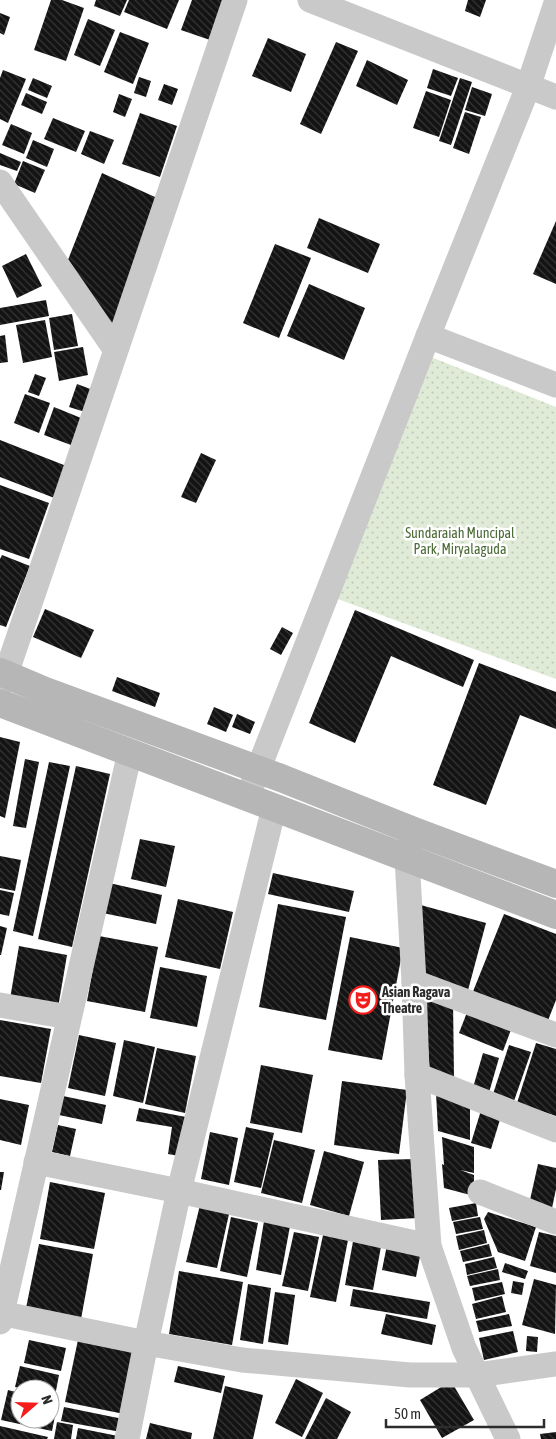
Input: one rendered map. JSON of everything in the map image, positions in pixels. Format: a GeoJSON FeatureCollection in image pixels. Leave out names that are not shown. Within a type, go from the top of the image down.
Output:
{"type":"FeatureCollection","features":[{"type":"Feature","properties":{"kind":"main road"},"geometry":{"type":"LineString","coordinates":[[2,677],[259,770],[556,884]]}},
{"type":"Feature","properties":{"kind":"main road"},"geometry":{"type":"LineString","coordinates":[[0,703],[556,915]]}},
{"type":"Feature","properties":{"kind":"street"},"geometry":{"type":"LineString","coordinates":[[2,677],[235,0]]}},
{"type":"Feature","properties":{"kind":"street"},"geometry":{"type":"LineString","coordinates":[[310,0],[556,97]]}},
{"type":"Feature","properties":{"kind":"street"},"geometry":{"type":"LineString","coordinates":[[247,798],[528,86],[556,3]]}},
{"type":"Feature","properties":{"kind":"street"},"geometry":{"type":"LineString","coordinates":[[0,182],[115,349]]}},
{"type":"Feature","properties":{"kind":"street"},"geometry":{"type":"LineString","coordinates":[[428,336],[556,385]]}},
{"type":"Feature","properties":{"kind":"street"},"geometry":{"type":"LineString","coordinates":[[130,752],[1,1316],[242,1360],[410,1375],[477,1375],[556,1364]]}},
{"type":"Feature","properties":{"kind":"street"},"geometry":{"type":"LineString","coordinates":[[127,1439],[179,1190],[274,808]]}},
{"type":"Feature","properties":{"kind":"street"},"geometry":{"type":"LineString","coordinates":[[414,831],[407,858],[414,982],[416,1075],[429,1246],[464,1348],[508,1439]]}},
{"type":"Feature","properties":{"kind":"street"},"geometry":{"type":"LineString","coordinates":[[414,982],[556,1035]]}},
{"type":"Feature","properties":{"kind":"street"},"geometry":{"type":"LineString","coordinates":[[0,1004],[69,1017]]}},
{"type":"Feature","properties":{"kind":"street"},"geometry":{"type":"LineString","coordinates":[[416,1075],[556,1130]]}},
{"type":"Feature","properties":{"kind":"street"},"geometry":{"type":"LineString","coordinates":[[36,1162],[179,1190],[429,1246]]}},
{"type":"Feature","properties":{"kind":"street"},"geometry":{"type":"LineString","coordinates":[[480,1192],[556,1222]]}},
{"type":"Feature","properties":{"kind":"green space","name":"Sundaraiah Muncipal Park, Miryalaguda"},"geometry":{"type":"Polygon","coordinates":[[[431,357],[556,407],[556,679],[335,598],[431,357]]]}},
{"type":"Feature","properties":{"kind":"building"},"geometry":{"type":"Polygon","coordinates":[[[51,0],[62,0],[84,8],[66,61],[34,50],[51,0]]]}},
{"type":"Feature","properties":{"kind":"building"},"geometry":{"type":"Polygon","coordinates":[[[96,0],[127,0],[120,16],[94,6],[96,0]]]}},
{"type":"Feature","properties":{"kind":"building"},"geometry":{"type":"Polygon","coordinates":[[[129,0],[179,0],[167,29],[124,12],[129,0]]]}},
{"type":"Feature","properties":{"kind":"building"},"geometry":{"type":"Polygon","coordinates":[[[192,0],[224,0],[210,40],[181,30],[192,0]]]}},
{"type":"Feature","properties":{"kind":"building"},"geometry":{"type":"Polygon","coordinates":[[[468,0],[486,0],[480,17],[465,11],[468,0]]]}},
{"type":"Feature","properties":{"kind":"building"},"geometry":{"type":"Polygon","coordinates":[[[0,13],[10,17],[4,35],[0,33],[0,13]]]}},
{"type":"Feature","properties":{"kind":"building"},"geometry":{"type":"Polygon","coordinates":[[[88,19],[115,30],[100,66],[74,55],[88,19]]]}},
{"type":"Feature","properties":{"kind":"building"},"geometry":{"type":"Polygon","coordinates":[[[120,32],[149,43],[133,84],[104,72],[120,32]]]}},
{"type":"Feature","properties":{"kind":"building"},"geometry":{"type":"Polygon","coordinates":[[[268,38],[306,54],[291,92],[252,76],[268,38]]]}},
{"type":"Feature","properties":{"kind":"building"},"geometry":{"type":"Polygon","coordinates":[[[336,42],[358,51],[321,134],[300,124],[336,42]]]}},
{"type":"Feature","properties":{"kind":"building"},"geometry":{"type":"Polygon","coordinates":[[[367,60],[408,80],[397,105],[356,86],[367,60]]]}},
{"type":"Feature","properties":{"kind":"building"},"geometry":{"type":"Polygon","coordinates":[[[433,69],[458,78],[451,96],[427,88],[433,69]]]}},
{"type":"Feature","properties":{"kind":"building"},"geometry":{"type":"Polygon","coordinates":[[[3,70],[26,79],[8,123],[0,119],[0,78],[3,70]]]}},
{"type":"Feature","properties":{"kind":"building"},"geometry":{"type":"Polygon","coordinates":[[[139,77],[151,81],[146,97],[134,93],[139,77]]]}},
{"type":"Feature","properties":{"kind":"building"},"geometry":{"type":"Polygon","coordinates":[[[33,78],[52,86],[47,98],[28,90],[33,78]]]}},
{"type":"Feature","properties":{"kind":"building"},"geometry":{"type":"Polygon","coordinates":[[[460,78],[472,82],[451,145],[439,141],[460,78]]]}},
{"type":"Feature","properties":{"kind":"building"},"geometry":{"type":"Polygon","coordinates":[[[164,84],[178,89],[172,105],[158,100],[164,84]]]}},
{"type":"Feature","properties":{"kind":"building"},"geometry":{"type":"Polygon","coordinates":[[[472,87],[492,94],[485,116],[465,110],[472,87]]]}},
{"type":"Feature","properties":{"kind":"building"},"geometry":{"type":"Polygon","coordinates":[[[426,91],[451,100],[439,137],[413,128],[426,91]]]}},
{"type":"Feature","properties":{"kind":"building"},"geometry":{"type":"Polygon","coordinates":[[[26,93],[47,102],[42,114],[21,105],[26,93]]]}},
{"type":"Feature","properties":{"kind":"building"},"geometry":{"type":"Polygon","coordinates":[[[119,94],[132,99],[125,117],[113,112],[119,94]]]}},
{"type":"Feature","properties":{"kind":"building"},"geometry":{"type":"Polygon","coordinates":[[[465,112],[481,117],[469,154],[453,148],[465,112]]]}},
{"type":"Feature","properties":{"kind":"building"},"geometry":{"type":"Polygon","coordinates":[[[140,113],[177,126],[160,177],[122,164],[140,113]]]}},
{"type":"Feature","properties":{"kind":"building"},"geometry":{"type":"Polygon","coordinates":[[[53,118],[85,131],[76,152],[44,139],[53,118]]]}},
{"type":"Feature","properties":{"kind":"building"},"geometry":{"type":"Polygon","coordinates":[[[11,124],[32,133],[24,154],[2,145],[11,124]]]}},
{"type":"Feature","properties":{"kind":"building"},"geometry":{"type":"Polygon","coordinates":[[[90,131],[114,140],[104,164],[81,154],[90,131]]]}},
{"type":"Feature","properties":{"kind":"building"},"geometry":{"type":"Polygon","coordinates":[[[33,140],[54,149],[47,167],[26,158],[33,140]]]}},
{"type":"Feature","properties":{"kind":"building"},"geometry":{"type":"Polygon","coordinates":[[[0,153],[21,162],[17,171],[0,165],[0,153]]]}},
{"type":"Feature","properties":{"kind":"building"},"geometry":{"type":"Polygon","coordinates":[[[23,161],[45,170],[35,193],[14,184],[23,161]]]}},
{"type":"Feature","properties":{"kind":"building"},"geometry":{"type":"Polygon","coordinates":[[[102,173],[166,202],[117,338],[66,265],[102,173]]]}},
{"type":"Feature","properties":{"kind":"building"},"geometry":{"type":"Polygon","coordinates":[[[319,218],[380,244],[368,273],[307,248],[319,218]]]}},
{"type":"Feature","properties":{"kind":"building"},"geometry":{"type":"Polygon","coordinates":[[[556,221],[556,284],[533,274],[556,221]]]}},
{"type":"Feature","properties":{"kind":"building"},"geometry":{"type":"Polygon","coordinates":[[[275,244],[311,258],[279,338],[243,323],[275,244]]]}},
{"type":"Feature","properties":{"kind":"building"},"geometry":{"type":"Polygon","coordinates":[[[26,254],[42,286],[17,298],[2,266],[26,254]]]}},
{"type":"Feature","properties":{"kind":"building"},"geometry":{"type":"Polygon","coordinates":[[[309,284],[365,308],[344,360],[287,336],[309,284]]]}},
{"type":"Feature","properties":{"kind":"building"},"geometry":{"type":"Polygon","coordinates":[[[46,300],[49,316],[0,325],[0,308],[46,300]]]}},
{"type":"Feature","properties":{"kind":"building"},"geometry":{"type":"Polygon","coordinates":[[[72,314],[78,346],[54,350],[49,318],[72,314]]]}},
{"type":"Feature","properties":{"kind":"building"},"geometry":{"type":"Polygon","coordinates":[[[45,320],[52,357],[23,363],[16,325],[45,320]]]}},
{"type":"Feature","properties":{"kind":"building"},"geometry":{"type":"Polygon","coordinates":[[[5,335],[8,362],[0,363],[0,336],[5,335]]]}},
{"type":"Feature","properties":{"kind":"building"},"geometry":{"type":"Polygon","coordinates":[[[83,347],[88,375],[59,381],[54,352],[83,347]]]}},
{"type":"Feature","properties":{"kind":"building"},"geometry":{"type":"Polygon","coordinates":[[[35,374],[46,378],[39,396],[28,392],[35,374]]]}},
{"type":"Feature","properties":{"kind":"building"},"geometry":{"type":"Polygon","coordinates":[[[77,384],[93,390],[85,412],[69,407],[77,384]]]}},
{"type":"Feature","properties":{"kind":"building"},"geometry":{"type":"Polygon","coordinates":[[[25,394],[50,403],[39,433],[14,423],[25,394]]]}},
{"type":"Feature","properties":{"kind":"building"},"geometry":{"type":"Polygon","coordinates":[[[54,407],[81,418],[71,445],[44,435],[54,407]]]}},
{"type":"Feature","properties":{"kind":"building"},"geometry":{"type":"Polygon","coordinates":[[[0,440],[69,467],[57,499],[0,477],[0,440]]]}},
{"type":"Feature","properties":{"kind":"building"},"geometry":{"type":"Polygon","coordinates":[[[201,453],[216,460],[196,503],[181,497],[201,453]]]}},
{"type":"Feature","properties":{"kind":"building"},"geometry":{"type":"Polygon","coordinates":[[[0,485],[49,503],[29,559],[0,549],[0,485]]]}},
{"type":"Feature","properties":{"kind":"building"},"geometry":{"type":"Polygon","coordinates":[[[2,555],[30,566],[6,627],[0,625],[0,559],[2,555]]]}},
{"type":"Feature","properties":{"kind":"building"},"geometry":{"type":"Polygon","coordinates":[[[45,609],[94,630],[81,658],[33,637],[45,609]]]}},
{"type":"Feature","properties":{"kind":"building"},"geometry":{"type":"Polygon","coordinates":[[[355,610],[474,660],[463,687],[391,656],[355,743],[309,723],[355,610]]]}},
{"type":"Feature","properties":{"kind":"building"},"geometry":{"type":"Polygon","coordinates":[[[282,627],[293,633],[281,655],[270,649],[282,627]]]}},
{"type":"Feature","properties":{"kind":"building"},"geometry":{"type":"Polygon","coordinates":[[[479,663],[556,692],[556,729],[520,715],[486,805],[433,785],[479,663]]]}},
{"type":"Feature","properties":{"kind":"building"},"geometry":{"type":"Polygon","coordinates":[[[117,677],[160,693],[155,707],[112,691],[117,677]]]}},
{"type":"Feature","properties":{"kind":"building"},"geometry":{"type":"Polygon","coordinates":[[[214,707],[233,715],[226,732],[207,724],[214,707]]]}},
{"type":"Feature","properties":{"kind":"building"},"geometry":{"type":"Polygon","coordinates":[[[237,714],[255,722],[250,734],[232,727],[237,714]]]}},
{"type":"Feature","properties":{"kind":"building"},"geometry":{"type":"Polygon","coordinates":[[[0,737],[20,742],[5,818],[0,816],[0,737]]]}},
{"type":"Feature","properties":{"kind":"building"},"geometry":{"type":"Polygon","coordinates":[[[25,759],[39,762],[26,828],[13,826],[25,759]]]}},
{"type":"Feature","properties":{"kind":"building"},"geometry":{"type":"Polygon","coordinates":[[[49,762],[70,766],[33,936],[13,931],[49,762]]]}},
{"type":"Feature","properties":{"kind":"building"},"geometry":{"type":"Polygon","coordinates":[[[76,766],[110,774],[72,947],[38,939],[76,766]]]}},
{"type":"Feature","properties":{"kind":"building"},"geometry":{"type":"Polygon","coordinates":[[[140,839],[175,846],[166,887],[131,879],[140,839]]]}},
{"type":"Feature","properties":{"kind":"building"},"geometry":{"type":"Polygon","coordinates":[[[0,856],[21,860],[15,891],[0,888],[0,856]]]}},
{"type":"Feature","properties":{"kind":"building"},"geometry":{"type":"Polygon","coordinates":[[[273,873],[354,891],[349,912],[268,894],[273,873]]]}},
{"type":"Feature","properties":{"kind":"building"},"geometry":{"type":"Polygon","coordinates":[[[105,882],[162,895],[156,924],[98,912],[105,882]]]}},
{"type":"Feature","properties":{"kind":"building"},"geometry":{"type":"Polygon","coordinates":[[[0,890],[14,893],[9,916],[0,914],[0,890]]]}},
{"type":"Feature","properties":{"kind":"building"},"geometry":{"type":"Polygon","coordinates":[[[178,899],[233,912],[220,969],[165,957],[178,899]]]}},
{"type":"Feature","properties":{"kind":"building"},"geometry":{"type":"Polygon","coordinates":[[[278,904],[346,917],[326,1020],[259,1007],[278,904]]]}},
{"type":"Feature","properties":{"kind":"building"},"geometry":{"type":"Polygon","coordinates":[[[417,904],[486,923],[467,994],[423,982],[417,904]]]}},
{"type":"Feature","properties":{"kind":"building"},"geometry":{"type":"Polygon","coordinates":[[[504,914],[556,934],[556,1000],[547,1023],[472,994],[504,914]]]}},
{"type":"Feature","properties":{"kind":"building"},"geometry":{"type":"Polygon","coordinates":[[[0,926],[7,928],[1,955],[0,955],[0,926]]]}},
{"type":"Feature","properties":{"kind":"building"},"geometry":{"type":"Polygon","coordinates":[[[99,936],[158,947],[145,1012],[87,1001],[99,936]]]}},
{"type":"Feature","properties":{"kind":"building"},"geometry":{"type":"Polygon","coordinates":[[[350,937],[403,948],[382,1060],[328,1050],[350,937]]]}},
{"type":"Feature","properties":{"kind":"building"},"geometry":{"type":"Polygon","coordinates":[[[19,946],[67,955],[58,1008],[10,999],[19,946]]]}},
{"type":"Feature","properties":{"kind":"building"},"geometry":{"type":"Polygon","coordinates":[[[160,967],[207,976],[197,1027],[150,1018],[160,967]]]}},
{"type":"Feature","properties":{"kind":"building"},"geometry":{"type":"Polygon","coordinates":[[[424,994],[453,1000],[454,1078],[430,1073],[424,994]]]}},
{"type":"Feature","properties":{"kind":"building"},"geometry":{"type":"Polygon","coordinates":[[[471,1002],[515,1019],[503,1051],[459,1033],[471,1002]]]}},
{"type":"Feature","properties":{"kind":"building"},"geometry":{"type":"Polygon","coordinates":[[[0,1020],[51,1029],[41,1083],[0,1076],[0,1020]]]}},
{"type":"Feature","properties":{"kind":"building"},"geometry":{"type":"Polygon","coordinates":[[[79,1035],[116,1043],[105,1096],[68,1088],[79,1035]]]}},
{"type":"Feature","properties":{"kind":"building"},"geometry":{"type":"Polygon","coordinates":[[[124,1040],[155,1047],[143,1103],[113,1096],[124,1040]]]}},
{"type":"Feature","properties":{"kind":"building"},"geometry":{"type":"Polygon","coordinates":[[[536,1043],[556,1049],[556,1116],[517,1103],[536,1043]]]}},
{"type":"Feature","properties":{"kind":"building"},"geometry":{"type":"Polygon","coordinates":[[[509,1045],[531,1052],[514,1101],[493,1094],[509,1045]]]}},
{"type":"Feature","properties":{"kind":"building"},"geometry":{"type":"Polygon","coordinates":[[[157,1048],[196,1056],[185,1113],[145,1104],[157,1048]]]}},
{"type":"Feature","properties":{"kind":"building"},"geometry":{"type":"Polygon","coordinates":[[[483,1053],[499,1058],[488,1096],[472,1091],[483,1053]]]}},
{"type":"Feature","properties":{"kind":"building"},"geometry":{"type":"Polygon","coordinates":[[[261,1065],[313,1075],[302,1133],[250,1123],[261,1065]]]}},
{"type":"Feature","properties":{"kind":"building"},"geometry":{"type":"Polygon","coordinates":[[[342,1081],[407,1090],[399,1154],[334,1145],[342,1081]]]}},
{"type":"Feature","properties":{"kind":"building"},"geometry":{"type":"Polygon","coordinates":[[[436,1093],[470,1104],[470,1140],[438,1131],[436,1093]]]}},
{"type":"Feature","properties":{"kind":"building"},"geometry":{"type":"Polygon","coordinates":[[[63,1096],[106,1105],[102,1124],[59,1115],[63,1096]]]}},
{"type":"Feature","properties":{"kind":"building"},"geometry":{"type":"Polygon","coordinates":[[[0,1099],[29,1105],[21,1145],[0,1140],[0,1099]]]}},
{"type":"Feature","properties":{"kind":"building"},"geometry":{"type":"Polygon","coordinates":[[[482,1107],[502,1113],[491,1149],[471,1143],[482,1107]]]}},
{"type":"Feature","properties":{"kind":"building"},"geometry":{"type":"Polygon","coordinates":[[[139,1108],[186,1117],[179,1156],[168,1154],[172,1127],[136,1121],[139,1108]]]}},
{"type":"Feature","properties":{"kind":"building"},"geometry":{"type":"Polygon","coordinates":[[[58,1125],[76,1129],[70,1156],[52,1152],[58,1125]]]}},
{"type":"Feature","properties":{"kind":"building"},"geometry":{"type":"Polygon","coordinates":[[[246,1127],[274,1133],[261,1188],[234,1182],[246,1127]]]}},
{"type":"Feature","properties":{"kind":"building"},"geometry":{"type":"Polygon","coordinates":[[[210,1132],[238,1138],[229,1185],[201,1179],[210,1132]]]}},
{"type":"Feature","properties":{"kind":"building"},"geometry":{"type":"Polygon","coordinates":[[[442,1137],[474,1147],[474,1173],[460,1170],[474,1175],[474,1196],[444,1188],[442,1137]]]}},
{"type":"Feature","properties":{"kind":"building"},"geometry":{"type":"Polygon","coordinates":[[[274,1140],[315,1150],[302,1203],[261,1193],[274,1140]]]}},
{"type":"Feature","properties":{"kind":"building"},"geometry":{"type":"Polygon","coordinates":[[[324,1151],[364,1162],[349,1216],[310,1205],[324,1151]]]}},
{"type":"Feature","properties":{"kind":"building"},"geometry":{"type":"Polygon","coordinates":[[[415,1159],[418,1218],[381,1220],[378,1160],[415,1159]]]}},
{"type":"Feature","properties":{"kind":"building"},"geometry":{"type":"Polygon","coordinates":[[[538,1164],[556,1168],[556,1189],[551,1213],[528,1209],[538,1164]]]}},
{"type":"Feature","properties":{"kind":"building"},"geometry":{"type":"Polygon","coordinates":[[[0,1172],[4,1172],[1,1190],[0,1190],[0,1172]]]}},
{"type":"Feature","properties":{"kind":"building"},"geometry":{"type":"Polygon","coordinates":[[[50,1182],[105,1193],[94,1249],[40,1239],[50,1182]]]}},
{"type":"Feature","properties":{"kind":"building"},"geometry":{"type":"Polygon","coordinates":[[[476,1203],[478,1216],[452,1221],[449,1208],[476,1203]]]}},
{"type":"Feature","properties":{"kind":"building"},"geometry":{"type":"Polygon","coordinates":[[[200,1205],[229,1214],[217,1268],[186,1262],[200,1205]]]}},
{"type":"Feature","properties":{"kind":"building"},"geometry":{"type":"Polygon","coordinates":[[[488,1212],[536,1227],[525,1261],[498,1252],[484,1219],[488,1212]]]}},
{"type":"Feature","properties":{"kind":"building"},"geometry":{"type":"Polygon","coordinates":[[[231,1217],[258,1223],[247,1277],[220,1271],[231,1217]]]}},
{"type":"Feature","properties":{"kind":"building"},"geometry":{"type":"Polygon","coordinates":[[[480,1217],[483,1229],[456,1234],[453,1222],[480,1217]]]}},
{"type":"Feature","properties":{"kind":"building"},"geometry":{"type":"Polygon","coordinates":[[[264,1221],[290,1226],[281,1275],[256,1270],[264,1221]]]}},
{"type":"Feature","properties":{"kind":"building"},"geometry":{"type":"Polygon","coordinates":[[[484,1230],[487,1243],[459,1250],[456,1236],[484,1230]]]}},
{"type":"Feature","properties":{"kind":"building"},"geometry":{"type":"Polygon","coordinates":[[[294,1232],[319,1237],[308,1291],[282,1286],[294,1232]]]}},
{"type":"Feature","properties":{"kind":"building"},"geometry":{"type":"Polygon","coordinates":[[[539,1232],[556,1236],[556,1273],[530,1266],[539,1232]]]}},
{"type":"Feature","properties":{"kind":"building"},"geometry":{"type":"Polygon","coordinates":[[[323,1235],[348,1240],[336,1302],[310,1297],[323,1235]]]}},
{"type":"Feature","properties":{"kind":"building"},"geometry":{"type":"Polygon","coordinates":[[[354,1236],[382,1241],[373,1290],[345,1285],[354,1236]]]}},
{"type":"Feature","properties":{"kind":"building"},"geometry":{"type":"Polygon","coordinates":[[[388,1240],[422,1246],[416,1277],[382,1270],[388,1240]]]}},
{"type":"Feature","properties":{"kind":"building"},"geometry":{"type":"Polygon","coordinates":[[[39,1244],[93,1254],[81,1319],[26,1308],[39,1244]]]}},
{"type":"Feature","properties":{"kind":"building"},"geometry":{"type":"Polygon","coordinates":[[[489,1244],[492,1256],[463,1262],[460,1251],[489,1244]]]}},
{"type":"Feature","properties":{"kind":"building"},"geometry":{"type":"Polygon","coordinates":[[[494,1257],[497,1268],[467,1275],[465,1264],[494,1257]]]}},
{"type":"Feature","properties":{"kind":"building"},"geometry":{"type":"Polygon","coordinates":[[[505,1263],[528,1271],[525,1279],[502,1272],[505,1263]]]}},
{"type":"Feature","properties":{"kind":"building"},"geometry":{"type":"Polygon","coordinates":[[[498,1269],[500,1280],[470,1286],[467,1276],[498,1269]]]}},
{"type":"Feature","properties":{"kind":"building"},"geometry":{"type":"Polygon","coordinates":[[[179,1271],[243,1282],[232,1345],[169,1334],[179,1271]]]}},
{"type":"Feature","properties":{"kind":"building"},"geometry":{"type":"Polygon","coordinates":[[[534,1279],[556,1285],[555,1334],[522,1325],[534,1279]]]}},
{"type":"Feature","properties":{"kind":"building"},"geometry":{"type":"Polygon","coordinates":[[[513,1281],[524,1283],[522,1295],[511,1293],[513,1281]]]}},
{"type":"Feature","properties":{"kind":"building"},"geometry":{"type":"Polygon","coordinates":[[[502,1282],[505,1294],[475,1301],[472,1288],[502,1282]]]}},
{"type":"Feature","properties":{"kind":"building"},"geometry":{"type":"Polygon","coordinates":[[[248,1284],[271,1288],[263,1344],[240,1340],[248,1284]]]}},
{"type":"Feature","properties":{"kind":"building"},"geometry":{"type":"Polygon","coordinates":[[[353,1289],[430,1302],[427,1319],[350,1306],[353,1289]]]}},
{"type":"Feature","properties":{"kind":"building"},"geometry":{"type":"Polygon","coordinates":[[[275,1292],[295,1295],[288,1345],[268,1342],[275,1292]]]}},
{"type":"Feature","properties":{"kind":"building"},"geometry":{"type":"Polygon","coordinates":[[[502,1296],[506,1312],[476,1319],[472,1304],[502,1296]]]}},
{"type":"Feature","properties":{"kind":"building"},"geometry":{"type":"Polygon","coordinates":[[[386,1314],[436,1325],[432,1345],[381,1334],[386,1314]]]}},
{"type":"Feature","properties":{"kind":"building"},"geometry":{"type":"Polygon","coordinates":[[[509,1314],[512,1326],[479,1332],[476,1321],[509,1314]]]}},
{"type":"Feature","properties":{"kind":"building"},"geometry":{"type":"Polygon","coordinates":[[[513,1331],[518,1352],[484,1360],[479,1338],[513,1331]]]}},
{"type":"Feature","properties":{"kind":"building"},"geometry":{"type":"Polygon","coordinates":[[[79,1335],[139,1348],[124,1414],[65,1402],[79,1335]]]}},
{"type":"Feature","properties":{"kind":"building"},"geometry":{"type":"Polygon","coordinates":[[[527,1336],[538,1337],[537,1352],[526,1351],[527,1336]]]}},
{"type":"Feature","properties":{"kind":"building"},"geometry":{"type":"Polygon","coordinates":[[[29,1340],[66,1348],[61,1371],[24,1363],[29,1340]]]}},
{"type":"Feature","properties":{"kind":"building"},"geometry":{"type":"Polygon","coordinates":[[[20,1366],[59,1375],[58,1379],[17,1379],[20,1366]]]}},
{"type":"Feature","properties":{"kind":"building"},"geometry":{"type":"Polygon","coordinates":[[[178,1366],[225,1376],[221,1393],[174,1382],[178,1366]]]}},
{"type":"Feature","properties":{"kind":"building"},"geometry":{"type":"Polygon","coordinates":[[[296,1379],[323,1393],[302,1437],[275,1423],[296,1379]]]}},
{"type":"Feature","properties":{"kind":"building"},"geometry":{"type":"Polygon","coordinates":[[[451,1381],[474,1420],[442,1438],[420,1400],[451,1381]]]}},
{"type":"Feature","properties":{"kind":"building"},"geometry":{"type":"Polygon","coordinates":[[[225,1386],[263,1395],[253,1439],[213,1439],[225,1386]]]}},
{"type":"Feature","properties":{"kind":"building"},"geometry":{"type":"Polygon","coordinates":[[[8,1390],[10,1390],[10,1422],[1,1420],[8,1390]]]}},
{"type":"Feature","properties":{"kind":"building"},"geometry":{"type":"Polygon","coordinates":[[[326,1398],[351,1412],[337,1439],[305,1439],[326,1398]]]}},
{"type":"Feature","properties":{"kind":"building"},"geometry":{"type":"Polygon","coordinates":[[[64,1407],[123,1419],[121,1432],[61,1421],[64,1407]]]}},
{"type":"Feature","properties":{"kind":"building"},"geometry":{"type":"Polygon","coordinates":[[[60,1423],[73,1425],[71,1439],[54,1439],[56,1429],[60,1429],[60,1423]]]}},
{"type":"Feature","properties":{"kind":"building"},"geometry":{"type":"Polygon","coordinates":[[[150,1423],[192,1433],[191,1439],[146,1439],[150,1423]]]}},
{"type":"Feature","properties":{"kind":"building"},"geometry":{"type":"Polygon","coordinates":[[[0,1426],[48,1437],[47,1439],[0,1439],[0,1426]]]}},
{"type":"Feature","properties":{"kind":"building"},"geometry":{"type":"Polygon","coordinates":[[[78,1428],[118,1436],[118,1439],[76,1439],[78,1428]]]}},
{"type":"Feature","properties":{"kind":"building"},"geometry":{"type":"Polygon","coordinates":[[[556,1432],[556,1439],[541,1439],[540,1434],[556,1432]]]}},
{"type":"Feature","properties":{"kind":"place","name":"Asian Ragava Theatre"},"geometry":{"type":"Point","coordinates":[363,1000]}}]}
